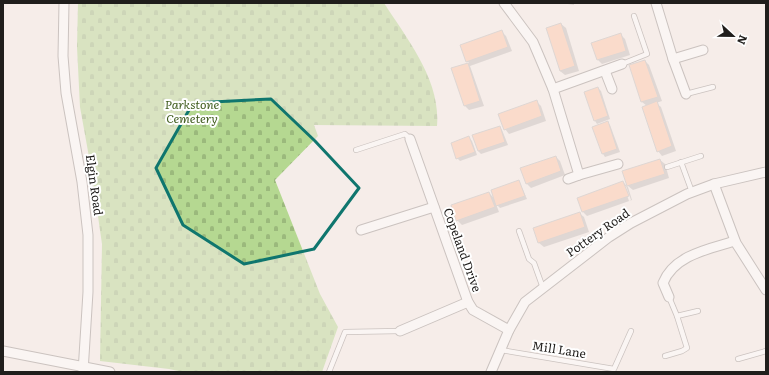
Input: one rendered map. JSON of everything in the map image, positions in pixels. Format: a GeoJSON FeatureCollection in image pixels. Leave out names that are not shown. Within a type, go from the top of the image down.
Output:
{"type":"FeatureCollection","features":[{"type":"Feature","properties":{"kind":"street","name":"Elgin Road"},"geometry":{"type":"LineString","coordinates":[[64,3],[63,56],[66,93],[82,182],[88,235],[88,292],[84,369]]}},
{"type":"Feature","properties":{"kind":"street"},"geometry":{"type":"LineString","coordinates":[[504,3],[533,42],[553,89],[579,175]]}},
{"type":"Feature","properties":{"kind":"street"},"geometry":{"type":"LineString","coordinates":[[656,3],[673,60],[686,94]]}},
{"type":"Feature","properties":{"kind":"street"},"geometry":{"type":"LineString","coordinates":[[673,60],[703,50]]}},
{"type":"Feature","properties":{"kind":"street"},"geometry":{"type":"LineString","coordinates":[[553,89],[622,64]]}},
{"type":"Feature","properties":{"kind":"street"},"geometry":{"type":"LineString","coordinates":[[605,71],[612,89]]}},
{"type":"Feature","properties":{"kind":"street","name":"Copeland Drive"},"geometry":{"type":"LineString","coordinates":[[410,139],[468,302],[473,310],[509,330]]}},
{"type":"Feature","properties":{"kind":"street"},"geometry":{"type":"LineString","coordinates":[[568,179],[618,164]]}},
{"type":"Feature","properties":{"kind":"street","name":"Pottery Road"},"geometry":{"type":"LineString","coordinates":[[491,372],[509,330],[525,302],[609,237],[631,223],[692,192],[714,184],[766,172]]}},
{"type":"Feature","properties":{"kind":"street"},"geometry":{"type":"LineString","coordinates":[[714,184],[735,241],[766,290]]}},
{"type":"Feature","properties":{"kind":"street","name":"Copeland Drive"},"geometry":{"type":"LineString","coordinates":[[362,230],[434,206]]}},
{"type":"Feature","properties":{"kind":"street"},"geometry":{"type":"LineString","coordinates":[[669,297],[663,283],[667,275],[676,265],[690,256],[735,241]]}},
{"type":"Feature","properties":{"kind":"street","name":"Copeland Drive"},"geometry":{"type":"LineString","coordinates":[[400,331],[468,302]]}},
{"type":"Feature","properties":{"kind":"street"},"geometry":{"type":"LineString","coordinates":[[3,351],[84,369],[110,372]]}},
{"type":"Feature","properties":{"kind":"lane"},"geometry":{"type":"LineString","coordinates":[[622,64],[647,54],[634,16]]}},
{"type":"Feature","properties":{"kind":"lane"},"geometry":{"type":"LineString","coordinates":[[686,94],[713,86]]}},
{"type":"Feature","properties":{"kind":"lane"},"geometry":{"type":"LineString","coordinates":[[356,150],[405,134],[410,139]]}},
{"type":"Feature","properties":{"kind":"lane"},"geometry":{"type":"LineString","coordinates":[[667,167],[701,156]]}},
{"type":"Feature","properties":{"kind":"lane"},"geometry":{"type":"LineString","coordinates":[[681,162],[692,192]]}},
{"type":"Feature","properties":{"kind":"lane"},"geometry":{"type":"LineString","coordinates":[[519,231],[529,259],[534,263],[543,288]]}},
{"type":"Feature","properties":{"kind":"lane"},"geometry":{"type":"LineString","coordinates":[[665,356],[687,348],[677,316],[669,297]]}},
{"type":"Feature","properties":{"kind":"lane"},"geometry":{"type":"LineString","coordinates":[[677,316],[698,311]]}},
{"type":"Feature","properties":{"kind":"lane"},"geometry":{"type":"LineString","coordinates":[[329,372],[345,332],[400,331]]}},
{"type":"Feature","properties":{"kind":"lane","name":"Mill Lane"},"geometry":{"type":"LineString","coordinates":[[501,350],[614,369],[631,331]]}},
{"type":"Feature","properties":{"kind":"lane"},"geometry":{"type":"LineString","coordinates":[[738,358],[766,351]]}},
{"type":"Feature","properties":{"kind":"highlighted area"},"geometry":{"type":"Polygon","coordinates":[[[271,99],[315,141],[359,188],[314,249],[244,264],[183,225],[156,168],[193,103],[271,99]]]}},
{"type":"Feature","properties":{"kind":"green space","name":"Parkstone Cemetery"},"geometry":{"type":"Polygon","coordinates":[[[78,3],[384,3],[403,31],[421,61],[434,92],[437,109],[437,126],[314,125],[318,136],[275,180],[320,294],[338,327],[322,372],[183,372],[100,361],[102,244],[80,107],[77,47],[78,3]]]}},
{"type":"Feature","properties":{"kind":"building"},"geometry":{"type":"Polygon","coordinates":[[[561,23],[575,66],[560,71],[546,28],[561,23]]]}},
{"type":"Feature","properties":{"kind":"building"},"geometry":{"type":"Polygon","coordinates":[[[502,30],[508,47],[466,62],[460,45],[502,30]]]}},
{"type":"Feature","properties":{"kind":"building"},"geometry":{"type":"Polygon","coordinates":[[[621,33],[626,51],[597,60],[591,43],[621,33]]]}},
{"type":"Feature","properties":{"kind":"building"},"geometry":{"type":"Polygon","coordinates":[[[645,60],[658,97],[641,102],[629,65],[645,60]]]}},
{"type":"Feature","properties":{"kind":"building"},"geometry":{"type":"Polygon","coordinates":[[[468,63],[480,101],[464,106],[451,68],[468,63]]]}},
{"type":"Feature","properties":{"kind":"building"},"geometry":{"type":"Polygon","coordinates":[[[598,87],[608,116],[594,121],[584,92],[598,87]]]}},
{"type":"Feature","properties":{"kind":"building"},"geometry":{"type":"Polygon","coordinates":[[[537,100],[542,116],[504,130],[498,114],[537,100]]]}},
{"type":"Feature","properties":{"kind":"building"},"geometry":{"type":"Polygon","coordinates":[[[657,101],[672,146],[657,152],[642,107],[657,101]]]}},
{"type":"Feature","properties":{"kind":"building"},"geometry":{"type":"Polygon","coordinates":[[[608,121],[617,149],[602,154],[592,127],[608,121]]]}},
{"type":"Feature","properties":{"kind":"building"},"geometry":{"type":"Polygon","coordinates":[[[500,126],[505,142],[478,151],[472,135],[500,126]]]}},
{"type":"Feature","properties":{"kind":"building"},"geometry":{"type":"Polygon","coordinates":[[[469,136],[475,152],[456,159],[451,143],[469,136]]]}},
{"type":"Feature","properties":{"kind":"building"},"geometry":{"type":"Polygon","coordinates":[[[556,156],[561,171],[526,184],[520,168],[556,156]]]}},
{"type":"Feature","properties":{"kind":"building"},"geometry":{"type":"Polygon","coordinates":[[[660,159],[665,174],[627,186],[622,171],[660,159]]]}},
{"type":"Feature","properties":{"kind":"building"},"geometry":{"type":"Polygon","coordinates":[[[519,180],[525,196],[496,206],[491,190],[519,180]]]}},
{"type":"Feature","properties":{"kind":"building"},"geometry":{"type":"Polygon","coordinates":[[[623,181],[629,196],[582,212],[577,198],[623,181]]]}},
{"type":"Feature","properties":{"kind":"building"},"geometry":{"type":"Polygon","coordinates":[[[489,192],[495,207],[456,221],[451,205],[489,192]]]}},
{"type":"Feature","properties":{"kind":"building"},"geometry":{"type":"Polygon","coordinates":[[[580,212],[585,227],[538,243],[533,228],[580,212]]]}}]}
